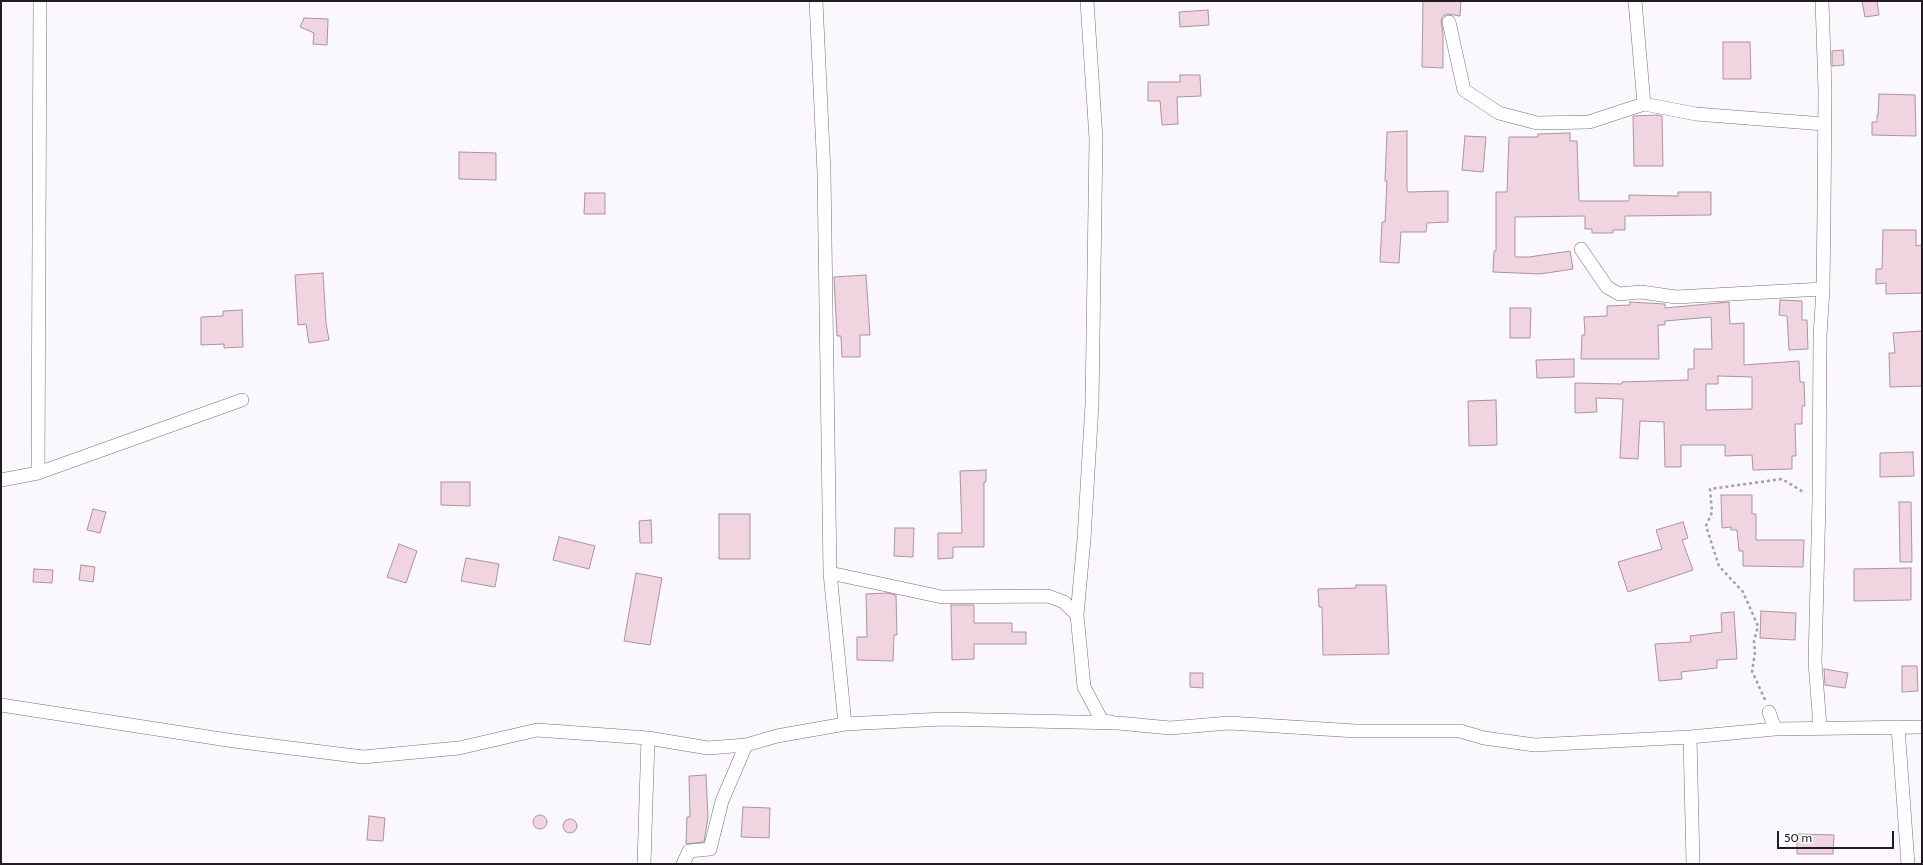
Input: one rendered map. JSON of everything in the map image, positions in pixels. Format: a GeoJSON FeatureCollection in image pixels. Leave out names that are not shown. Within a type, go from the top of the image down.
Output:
{"type":"FeatureCollection","features":[{"type":"Feature","properties":{"kind":"street"},"geometry":{"type":"LineString","coordinates":[[38,473],[40,1]]}},
{"type":"Feature","properties":{"kind":"street"},"geometry":{"type":"LineString","coordinates":[[816,1],[824,173],[830,573],[845,724]]}},
{"type":"Feature","properties":{"kind":"street"},"geometry":{"type":"LineString","coordinates":[[1087,1],[1096,139],[1092,388],[1084,539],[1077,615],[1084,687],[1102,721],[1170,728],[1229,723],[1356,731],[1460,731],[1484,738],[1535,745],[1690,737],[1775,729],[1820,727],[1922,727]]}},
{"type":"Feature","properties":{"kind":"street"},"geometry":{"type":"LineString","coordinates":[[1635,1],[1644,104]]}},
{"type":"Feature","properties":{"kind":"street"},"geometry":{"type":"LineString","coordinates":[[1820,727],[1815,662],[1820,501],[1820,336],[1823,289],[1824,124],[1822,1]]}},
{"type":"Feature","properties":{"kind":"street"},"geometry":{"type":"LineString","coordinates":[[1450,22],[1464,90],[1499,113],[1537,123],[1589,122],[1644,104],[1696,114],[1824,124]]}},
{"type":"Feature","properties":{"kind":"street"},"geometry":{"type":"LineString","coordinates":[[1581,249],[1607,287],[1619,294],[1641,292],[1676,297],[1823,289]]}},
{"type":"Feature","properties":{"kind":"street"},"geometry":{"type":"LineString","coordinates":[[1,480],[38,473],[242,400]]}},
{"type":"Feature","properties":{"kind":"street"},"geometry":{"type":"LineString","coordinates":[[830,573],[942,597],[1048,596],[1064,602],[1077,615]]}},
{"type":"Feature","properties":{"kind":"street"},"geometry":{"type":"LineString","coordinates":[[1,705],[234,741],[363,757],[459,748],[537,730],[648,738],[708,748],[746,745],[777,736],[845,724],[943,719],[1118,723]]}},
{"type":"Feature","properties":{"kind":"street"},"geometry":{"type":"LineString","coordinates":[[1769,712],[1775,729]]}},
{"type":"Feature","properties":{"kind":"street"},"geometry":{"type":"LineString","coordinates":[[1898,727],[1908,864]]}},
{"type":"Feature","properties":{"kind":"street"},"geometry":{"type":"LineString","coordinates":[[1690,737],[1692,864]]}},
{"type":"Feature","properties":{"kind":"street"},"geometry":{"type":"LineString","coordinates":[[644,864],[648,738]]}},
{"type":"Feature","properties":{"kind":"street"},"geometry":{"type":"LineString","coordinates":[[683,864],[689,851],[710,849],[722,801],[746,745]]}},
{"type":"Feature","properties":{"kind":"path"},"geometry":{"type":"LineString","coordinates":[[1769,712],[1752,671],[1755,653],[1754,641],[1758,626],[1743,592],[1719,566],[1706,526],[1712,512],[1710,489],[1782,479],[1820,501]]}},
{"type":"Feature","properties":{"kind":"building"},"geometry":{"type":"Polygon","coordinates":[[[1423,1],[1461,1],[1460,16],[1448,14],[1443,16],[1441,20],[1443,33],[1443,68],[1422,67],[1423,1]]]}},
{"type":"Feature","properties":{"kind":"building"},"geometry":{"type":"Polygon","coordinates":[[[1862,1],[1877,1],[1879,15],[1865,17],[1862,1]]]}},
{"type":"Feature","properties":{"kind":"building"},"geometry":{"type":"Polygon","coordinates":[[[1208,10],[1209,25],[1180,27],[1179,12],[1208,10]]]}},
{"type":"Feature","properties":{"kind":"building"},"geometry":{"type":"Polygon","coordinates":[[[304,18],[328,19],[327,45],[313,44],[314,33],[300,27],[304,18]]]}},
{"type":"Feature","properties":{"kind":"building"},"geometry":{"type":"Polygon","coordinates":[[[1723,42],[1750,42],[1751,79],[1723,79],[1723,42]]]}},
{"type":"Feature","properties":{"kind":"building"},"geometry":{"type":"Polygon","coordinates":[[[1843,50],[1844,65],[1832,66],[1832,51],[1843,50]]]}},
{"type":"Feature","properties":{"kind":"building"},"geometry":{"type":"Polygon","coordinates":[[[1180,75],[1200,75],[1201,96],[1177,97],[1178,124],[1162,125],[1160,101],[1148,101],[1148,82],[1180,82],[1180,75]]]}},
{"type":"Feature","properties":{"kind":"building"},"geometry":{"type":"Polygon","coordinates":[[[1879,94],[1915,95],[1916,136],[1872,135],[1872,122],[1877,122],[1879,94]]]}},
{"type":"Feature","properties":{"kind":"building"},"geometry":{"type":"Polygon","coordinates":[[[1633,116],[1662,116],[1663,166],[1634,166],[1633,116]]]}},
{"type":"Feature","properties":{"kind":"building"},"geometry":{"type":"Polygon","coordinates":[[[1407,131],[1407,190],[1408,192],[1448,191],[1448,222],[1427,223],[1426,232],[1401,232],[1399,263],[1380,262],[1382,222],[1385,222],[1387,132],[1407,131]]]}},
{"type":"Feature","properties":{"kind":"building"},"geometry":{"type":"Polygon","coordinates":[[[1570,133],[1570,141],[1577,141],[1579,201],[1629,201],[1629,195],[1678,196],[1678,192],[1711,192],[1711,215],[1625,216],[1625,230],[1613,230],[1613,233],[1592,233],[1592,229],[1585,229],[1585,216],[1515,217],[1515,257],[1529,257],[1570,251],[1573,269],[1540,274],[1493,272],[1494,251],[1496,251],[1496,192],[1507,192],[1509,137],[1538,137],[1538,134],[1570,133]]]}},
{"type":"Feature","properties":{"kind":"building"},"geometry":{"type":"Polygon","coordinates":[[[1465,136],[1486,137],[1483,172],[1462,170],[1465,136]]]}},
{"type":"Feature","properties":{"kind":"building"},"geometry":{"type":"Polygon","coordinates":[[[459,152],[496,153],[496,180],[459,179],[459,152]]]}},
{"type":"Feature","properties":{"kind":"building"},"geometry":{"type":"Polygon","coordinates":[[[585,193],[605,193],[605,214],[584,214],[585,193]]]}},
{"type":"Feature","properties":{"kind":"building"},"geometry":{"type":"Polygon","coordinates":[[[1883,230],[1916,230],[1916,246],[1922,245],[1922,293],[1886,294],[1886,283],[1876,284],[1876,269],[1882,269],[1883,230]]]}},
{"type":"Feature","properties":{"kind":"building"},"geometry":{"type":"Polygon","coordinates":[[[323,273],[326,323],[329,340],[309,343],[306,324],[298,325],[295,275],[323,273]]]}},
{"type":"Feature","properties":{"kind":"building"},"geometry":{"type":"Polygon","coordinates":[[[866,275],[870,335],[860,335],[860,357],[842,357],[841,336],[837,336],[834,277],[866,275]]]}},
{"type":"Feature","properties":{"kind":"building"},"geometry":{"type":"Polygon","coordinates":[[[1780,300],[1802,301],[1802,320],[1807,320],[1808,349],[1789,350],[1787,316],[1779,315],[1780,300]]]}},
{"type":"Feature","properties":{"kind":"building"},"geometry":{"type":"Polygon","coordinates":[[[1630,302],[1665,304],[1665,308],[1729,302],[1730,324],[1744,323],[1744,365],[1799,361],[1800,382],[1804,382],[1805,406],[1802,406],[1802,424],[1795,424],[1796,456],[1792,456],[1792,469],[1753,470],[1752,455],[1725,456],[1725,445],[1681,445],[1681,467],[1665,467],[1664,422],[1640,421],[1638,459],[1620,458],[1623,399],[1596,398],[1597,412],[1575,413],[1575,383],[1622,384],[1622,382],[1688,380],[1688,369],[1694,369],[1694,349],[1712,349],[1711,317],[1665,321],[1665,325],[1658,325],[1659,359],[1581,359],[1582,335],[1585,335],[1584,317],[1607,316],[1607,306],[1630,305],[1630,302]],[[1718,376],[1718,384],[1706,384],[1706,410],[1752,409],[1752,377],[1718,376]]]}},
{"type":"Feature","properties":{"kind":"building"},"geometry":{"type":"Polygon","coordinates":[[[1510,308],[1531,308],[1530,338],[1510,338],[1510,308]]]}},
{"type":"Feature","properties":{"kind":"building"},"geometry":{"type":"Polygon","coordinates":[[[242,310],[243,347],[224,348],[224,344],[201,345],[201,317],[223,316],[223,311],[242,310]]]}},
{"type":"Feature","properties":{"kind":"building"},"geometry":{"type":"Polygon","coordinates":[[[1922,331],[1922,386],[1890,387],[1889,353],[1895,353],[1893,333],[1922,331]]]}},
{"type":"Feature","properties":{"kind":"building"},"geometry":{"type":"Polygon","coordinates":[[[1574,359],[1574,377],[1537,378],[1536,360],[1574,359]]]}},
{"type":"Feature","properties":{"kind":"building"},"geometry":{"type":"Polygon","coordinates":[[[1496,400],[1497,445],[1469,446],[1468,401],[1496,400]]]}},
{"type":"Feature","properties":{"kind":"building"},"geometry":{"type":"Polygon","coordinates":[[[1913,452],[1914,476],[1880,477],[1880,453],[1913,452]]]}},
{"type":"Feature","properties":{"kind":"building"},"geometry":{"type":"Polygon","coordinates":[[[986,470],[986,482],[984,482],[984,547],[953,547],[953,558],[938,559],[938,533],[962,533],[960,471],[986,470]]]}},
{"type":"Feature","properties":{"kind":"building"},"geometry":{"type":"Polygon","coordinates":[[[441,482],[470,482],[470,506],[441,505],[441,482]]]}},
{"type":"Feature","properties":{"kind":"building"},"geometry":{"type":"Polygon","coordinates":[[[1721,495],[1752,495],[1752,514],[1756,514],[1756,540],[1804,540],[1803,567],[1743,566],[1743,551],[1739,551],[1737,530],[1731,530],[1731,527],[1722,528],[1721,495]]]}},
{"type":"Feature","properties":{"kind":"building"},"geometry":{"type":"Polygon","coordinates":[[[1899,502],[1911,502],[1912,562],[1900,562],[1899,502]]]}},
{"type":"Feature","properties":{"kind":"building"},"geometry":{"type":"Polygon","coordinates":[[[93,509],[106,512],[100,533],[87,530],[93,509]]]}},
{"type":"Feature","properties":{"kind":"building"},"geometry":{"type":"Polygon","coordinates":[[[719,514],[750,514],[750,559],[719,559],[719,514]]]}},
{"type":"Feature","properties":{"kind":"building"},"geometry":{"type":"Polygon","coordinates":[[[651,520],[652,543],[640,543],[639,521],[651,520]]]}},
{"type":"Feature","properties":{"kind":"building"},"geometry":{"type":"Polygon","coordinates":[[[1683,522],[1688,538],[1682,540],[1693,570],[1628,592],[1618,562],[1662,549],[1656,530],[1683,522]]]}},
{"type":"Feature","properties":{"kind":"building"},"geometry":{"type":"Polygon","coordinates":[[[895,528],[914,528],[913,557],[894,556],[895,528]]]}},
{"type":"Feature","properties":{"kind":"building"},"geometry":{"type":"Polygon","coordinates":[[[559,537],[595,546],[589,569],[553,560],[559,537]]]}},
{"type":"Feature","properties":{"kind":"building"},"geometry":{"type":"Polygon","coordinates":[[[399,544],[417,551],[406,583],[387,577],[399,544]]]}},
{"type":"Feature","properties":{"kind":"building"},"geometry":{"type":"Polygon","coordinates":[[[466,558],[499,564],[495,587],[461,581],[466,558]]]}},
{"type":"Feature","properties":{"kind":"building"},"geometry":{"type":"Polygon","coordinates":[[[81,565],[95,567],[93,582],[79,580],[81,565]]]}},
{"type":"Feature","properties":{"kind":"building"},"geometry":{"type":"Polygon","coordinates":[[[1911,568],[1911,600],[1854,601],[1854,569],[1911,568]]]}},
{"type":"Feature","properties":{"kind":"building"},"geometry":{"type":"Polygon","coordinates":[[[34,569],[53,570],[52,583],[33,582],[34,569]]]}},
{"type":"Feature","properties":{"kind":"building"},"geometry":{"type":"Polygon","coordinates":[[[636,573],[662,578],[650,645],[624,641],[636,573]]]}},
{"type":"Feature","properties":{"kind":"building"},"geometry":{"type":"Polygon","coordinates":[[[1356,585],[1386,585],[1389,654],[1323,655],[1322,607],[1319,607],[1318,589],[1356,588],[1356,585]]]}},
{"type":"Feature","properties":{"kind":"building"},"geometry":{"type":"Polygon","coordinates":[[[887,593],[896,595],[897,635],[894,635],[893,661],[857,660],[857,637],[867,637],[866,594],[887,593]]]}},
{"type":"Feature","properties":{"kind":"building"},"geometry":{"type":"Polygon","coordinates":[[[951,605],[974,605],[974,623],[1012,623],[1012,632],[1026,632],[1026,644],[974,644],[974,659],[952,660],[951,605]]]}},
{"type":"Feature","properties":{"kind":"building"},"geometry":{"type":"Polygon","coordinates":[[[1761,611],[1796,613],[1795,640],[1760,638],[1761,611]]]}},
{"type":"Feature","properties":{"kind":"building"},"geometry":{"type":"Polygon","coordinates":[[[1734,612],[1737,659],[1717,660],[1717,668],[1681,672],[1682,679],[1659,681],[1655,644],[1691,642],[1690,636],[1722,632],[1721,613],[1734,612]]]}},
{"type":"Feature","properties":{"kind":"building"},"geometry":{"type":"Polygon","coordinates":[[[1902,666],[1917,666],[1918,691],[1902,692],[1902,666]]]}},
{"type":"Feature","properties":{"kind":"building"},"geometry":{"type":"Polygon","coordinates":[[[1824,669],[1848,673],[1845,688],[1825,685],[1824,669]]]}},
{"type":"Feature","properties":{"kind":"building"},"geometry":{"type":"Polygon","coordinates":[[[1190,673],[1203,673],[1203,688],[1190,687],[1190,673]]]}},
{"type":"Feature","properties":{"kind":"building"},"geometry":{"type":"Polygon","coordinates":[[[706,775],[708,817],[704,842],[686,844],[687,817],[690,817],[689,776],[706,775]]]}},
{"type":"Feature","properties":{"kind":"building"},"geometry":{"type":"Polygon","coordinates":[[[743,807],[770,808],[769,838],[741,837],[743,807]]]}},
{"type":"Feature","properties":{"kind":"building"},"geometry":{"type":"Polygon","coordinates":[[[537,815],[543,815],[547,819],[547,825],[543,829],[537,829],[533,825],[533,819],[537,815]]]}},
{"type":"Feature","properties":{"kind":"building"},"geometry":{"type":"Polygon","coordinates":[[[369,816],[385,818],[383,841],[367,840],[369,816]]]}},
{"type":"Feature","properties":{"kind":"building"},"geometry":{"type":"Polygon","coordinates":[[[570,819],[575,821],[577,826],[575,831],[570,833],[565,831],[563,826],[565,821],[570,819]]]}},
{"type":"Feature","properties":{"kind":"building"},"geometry":{"type":"Polygon","coordinates":[[[1797,834],[1834,835],[1833,854],[1797,854],[1797,834]]]}}]}
